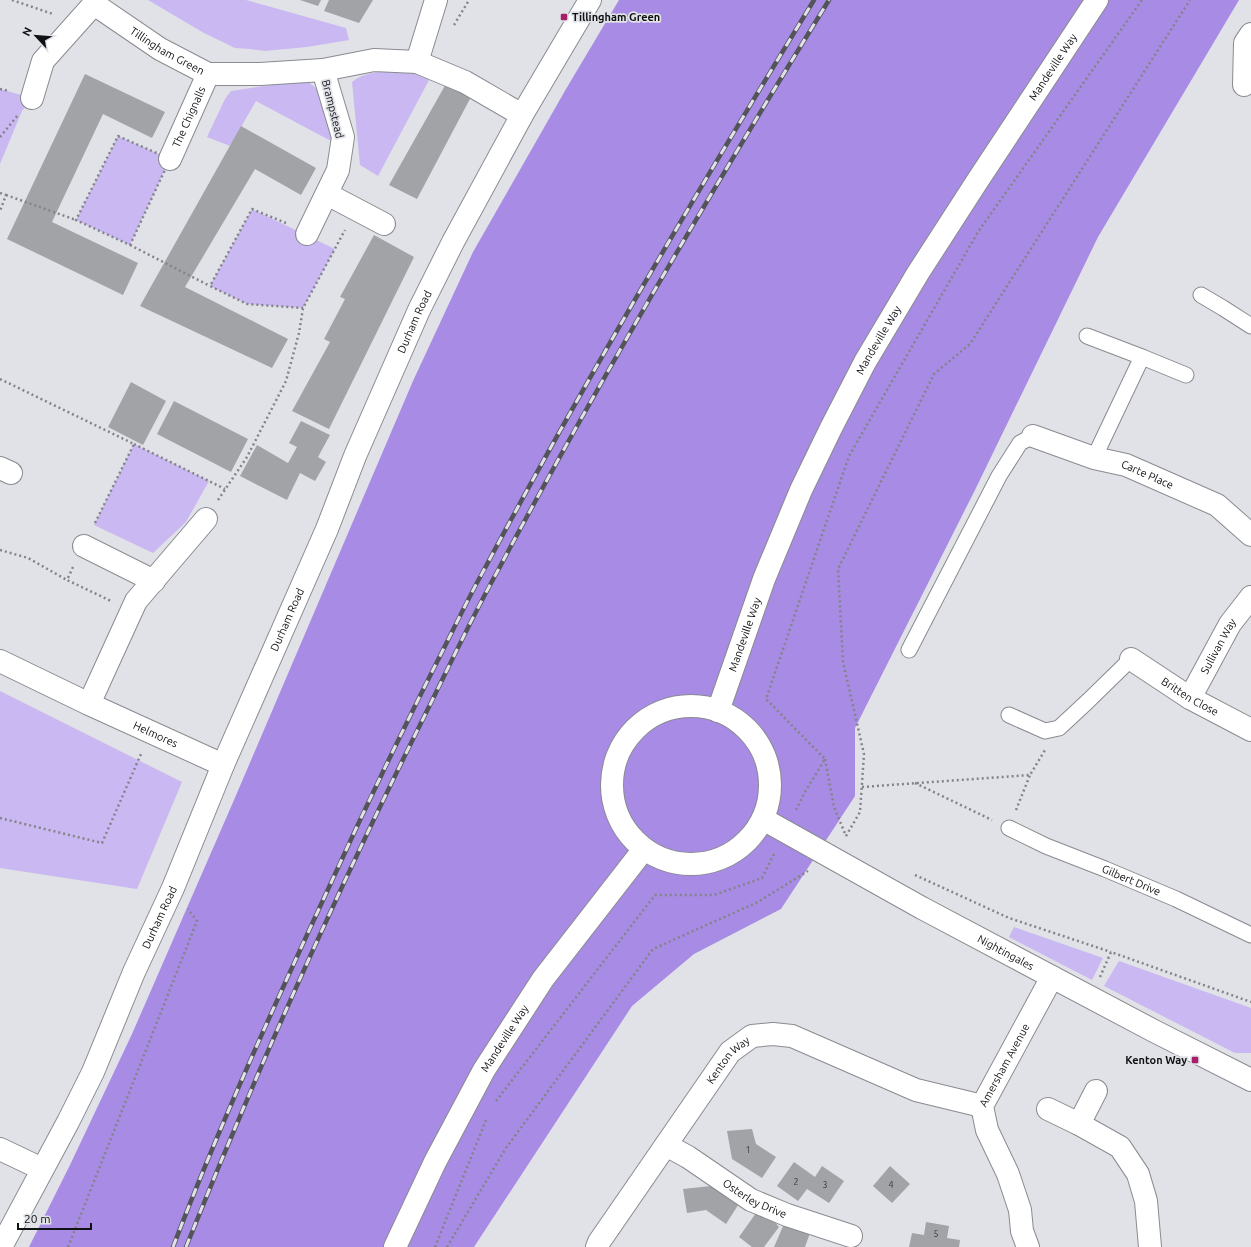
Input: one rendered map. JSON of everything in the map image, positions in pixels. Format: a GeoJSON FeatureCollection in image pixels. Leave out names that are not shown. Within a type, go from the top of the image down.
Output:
{"type":"FeatureCollection","features":[{"type":"Feature","properties":{"kind":"street"},"geometry":{"type":"LineString","coordinates":[[417,62],[436,0]]}},
{"type":"Feature","properties":{"kind":"street","name":"Durham Road"},"geometry":{"type":"LineString","coordinates":[[1,1247],[93,1072],[134,972],[172,888],[223,764],[327,529],[355,456],[419,310],[453,242],[522,115],[590,0]]}},
{"type":"Feature","properties":{"kind":"street","name":"Mandeville Way"},"geometry":{"type":"LineString","coordinates":[[718,711],[764,579],[831,428],[865,362],[918,274],[974,186],[1097,0]]}},
{"type":"Feature","properties":{"kind":"street"},"geometry":{"type":"LineString","coordinates":[[32,98],[43,61],[95,2]]}},
{"type":"Feature","properties":{"kind":"street","name":"Tillingham Green"},"geometry":{"type":"LineString","coordinates":[[95,2],[160,49],[208,74],[260,74],[323,70],[374,60],[417,62],[465,82],[522,115]]}},
{"type":"Feature","properties":{"kind":"street"},"geometry":{"type":"LineString","coordinates":[[1244,85],[1245,43],[1251,34]]}},
{"type":"Feature","properties":{"kind":"street","name":"Brampstead"},"geometry":{"type":"LineString","coordinates":[[307,234],[338,170],[343,137],[323,70]]}},
{"type":"Feature","properties":{"kind":"street","name":"The Chignalls"},"geometry":{"type":"LineString","coordinates":[[170,160],[208,74]]}},
{"type":"Feature","properties":{"kind":"street"},"geometry":{"type":"LineString","coordinates":[[327,194],[384,224]]}},
{"type":"Feature","properties":{"kind":"street","name":"Carte Place"},"geometry":{"type":"LineString","coordinates":[[1033,436],[1094,458],[1126,465],[1217,505],[1251,535]]}},
{"type":"Feature","properties":{"kind":"street"},"geometry":{"type":"LineString","coordinates":[[89,704],[136,601],[206,519]]}},
{"type":"Feature","properties":{"kind":"street"},"geometry":{"type":"LineString","coordinates":[[84,546],[154,581]]}},
{"type":"Feature","properties":{"kind":"street","name":"Sullivan Way"},"geometry":{"type":"LineString","coordinates":[[1190,698],[1230,624],[1251,597]]}},
{"type":"Feature","properties":{"kind":"street","name":"Britten Close"},"geometry":{"type":"LineString","coordinates":[[1131,659],[1190,698],[1251,730]]}},
{"type":"Feature","properties":{"kind":"street","name":"Helmores"},"geometry":{"type":"LineString","coordinates":[[0,661],[89,704],[223,764]]}},
{"type":"Feature","properties":{"kind":"street"},"geometry":{"type":"LineString","coordinates":[[697,707],[718,711],[732,718],[748,730],[760,747],[768,769],[770,794],[763,819],[751,837],[737,850],[715,860],[696,864],[678,864],[660,858],[644,849],[626,831],[616,809],[612,786],[615,765],[623,746],[635,730],[655,715],[677,708],[697,707]]}},
{"type":"Feature","properties":{"kind":"street","name":"Nightingales"},"geometry":{"type":"LineString","coordinates":[[763,819],[922,908],[1251,1080]]}},
{"type":"Feature","properties":{"kind":"street","name":"Mandeville Way"},"geometry":{"type":"LineString","coordinates":[[395,1247],[435,1162],[484,1070],[543,979],[644,849]]}},
{"type":"Feature","properties":{"kind":"street","name":"Amersham Avenue"},"geometry":{"type":"LineString","coordinates":[[1028,1247],[1022,1231],[1020,1210],[1008,1174],[987,1130],[982,1106],[1052,977]]}},
{"type":"Feature","properties":{"kind":"street","name":"Kenton Way"},"geometry":{"type":"LineString","coordinates":[[597,1247],[598,1242],[730,1052],[752,1036],[773,1034],[792,1036],[916,1090],[982,1106]]}},
{"type":"Feature","properties":{"kind":"street"},"geometry":{"type":"LineString","coordinates":[[1079,1124],[1096,1091]]}},
{"type":"Feature","properties":{"kind":"street"},"geometry":{"type":"LineString","coordinates":[[1048,1109],[1120,1146],[1138,1174],[1146,1201],[1150,1247]]}},
{"type":"Feature","properties":{"kind":"street","name":"Osterley Drive"},"geometry":{"type":"LineString","coordinates":[[666,1145],[688,1157],[751,1200],[851,1236]]}},
{"type":"Feature","properties":{"kind":"street"},"geometry":{"type":"LineString","coordinates":[[0,1149],[42,1169]]}},
{"type":"Feature","properties":{"kind":"lane"},"geometry":{"type":"LineString","coordinates":[[1201,295],[1251,326]]}},
{"type":"Feature","properties":{"kind":"lane"},"geometry":{"type":"LineString","coordinates":[[1087,336],[1186,375]]}},
{"type":"Feature","properties":{"kind":"lane"},"geometry":{"type":"LineString","coordinates":[[1094,458],[1142,357]]}},
{"type":"Feature","properties":{"kind":"lane"},"geometry":{"type":"LineString","coordinates":[[909,650],[999,476],[1020,443],[1033,436]]}},
{"type":"Feature","properties":{"kind":"lane"},"geometry":{"type":"LineString","coordinates":[[1009,715],[1044,730],[1058,728],[1131,659]]}},
{"type":"Feature","properties":{"kind":"lane","name":"Gilbert Drive"},"geometry":{"type":"LineString","coordinates":[[1009,828],[1046,846],[1176,899],[1251,935]]}},
{"type":"Feature","properties":{"kind":"path"},"geometry":{"type":"LineString","coordinates":[[12,0],[78,22]]}},
{"type":"Feature","properties":{"kind":"path"},"geometry":{"type":"LineString","coordinates":[[1142,0],[978,232],[849,456],[766,699],[825,759],[834,807],[846,836],[860,812],[864,754],[843,662],[838,569],[934,374],[970,344],[1190,0]]}},
{"type":"Feature","properties":{"kind":"path"},"geometry":{"type":"LineString","coordinates":[[0,137],[32,98]]}},
{"type":"Feature","properties":{"kind":"path"},"geometry":{"type":"LineString","coordinates":[[76,220],[118,136],[170,160],[130,245]]}},
{"type":"Feature","properties":{"kind":"path"},"geometry":{"type":"LineString","coordinates":[[0,193],[76,220],[130,245],[247,304],[303,308]]}},
{"type":"Feature","properties":{"kind":"path"},"geometry":{"type":"LineString","coordinates":[[0,211],[6,195]]}},
{"type":"Feature","properties":{"kind":"path"},"geometry":{"type":"LineString","coordinates":[[210,286],[252,209],[307,234]]}},
{"type":"Feature","properties":{"kind":"path"},"geometry":{"type":"LineString","coordinates":[[206,519],[247,457],[286,381],[299,333],[303,308],[356,209]]}},
{"type":"Feature","properties":{"kind":"path"},"geometry":{"type":"LineString","coordinates":[[0,378],[225,489]]}},
{"type":"Feature","properties":{"kind":"path"},"geometry":{"type":"LineString","coordinates":[[67,580],[134,444]]}},
{"type":"Feature","properties":{"kind":"path"},"geometry":{"type":"LineString","coordinates":[[0,550],[28,558],[67,580],[132,612]]}},
{"type":"Feature","properties":{"kind":"path"},"geometry":{"type":"LineString","coordinates":[[914,782],[1009,828],[1030,775],[1058,728]]}},
{"type":"Feature","properties":{"kind":"path"},"geometry":{"type":"LineString","coordinates":[[0,818],[102,843],[151,732]]}},
{"type":"Feature","properties":{"kind":"path"},"geometry":{"type":"LineString","coordinates":[[491,1107],[656,895],[714,895],[762,878],[805,792],[825,759]]}},
{"type":"Feature","properties":{"kind":"path"},"geometry":{"type":"LineString","coordinates":[[862,787],[914,782],[1030,775]]}},
{"type":"Feature","properties":{"kind":"path"},"geometry":{"type":"LineString","coordinates":[[447,1247],[506,1148],[653,949],[758,902],[831,857]]}},
{"type":"Feature","properties":{"kind":"path"},"geometry":{"type":"LineString","coordinates":[[909,872],[1009,918],[1111,952],[1251,1002]]}},
{"type":"Feature","properties":{"kind":"path"},"geometry":{"type":"LineString","coordinates":[[68,1247],[197,921],[172,888]]}},
{"type":"Feature","properties":{"kind":"path"},"geometry":{"type":"LineString","coordinates":[[1090,997],[1111,952]]}},
{"type":"Feature","properties":{"kind":"path"},"geometry":{"type":"LineString","coordinates":[[435,1247],[488,1114]]}},
{"type":"Feature","properties":{"kind":"shaded area"},"geometry":{"type":"Polygon","coordinates":[[[148,0],[246,0],[346,28],[349,40],[307,47],[265,51],[235,48],[204,33],[148,0]]]}},
{"type":"Feature","properties":{"kind":"shaded area"},"geometry":{"type":"Polygon","coordinates":[[[619,0],[1239,0],[1098,237],[974,492],[855,728],[855,796],[781,909],[694,954],[632,1006],[474,1247],[29,1247],[70,1165],[132,1034],[413,381],[473,252],[566,89],[619,0]]]}},
{"type":"Feature","properties":{"kind":"shaded area"},"geometry":{"type":"Polygon","coordinates":[[[392,71],[411,72],[429,80],[378,176],[360,165],[352,82],[366,74],[392,71]]]}},
{"type":"Feature","properties":{"kind":"shaded area"},"geometry":{"type":"Polygon","coordinates":[[[308,82],[320,93],[333,135],[331,141],[256,101],[230,146],[207,137],[225,99],[231,91],[285,83],[308,82]]]}},
{"type":"Feature","properties":{"kind":"shaded area"},"geometry":{"type":"Polygon","coordinates":[[[0,89],[32,98],[22,111],[0,164],[0,89]]]}},
{"type":"Feature","properties":{"kind":"shaded area"},"geometry":{"type":"Polygon","coordinates":[[[118,136],[170,159],[130,245],[76,220],[118,136]]]}},
{"type":"Feature","properties":{"kind":"shaded area"},"geometry":{"type":"Polygon","coordinates":[[[252,209],[335,249],[303,308],[247,304],[210,286],[252,209]]]}},
{"type":"Feature","properties":{"kind":"shaded area"},"geometry":{"type":"Polygon","coordinates":[[[134,444],[209,481],[186,522],[153,553],[94,525],[134,444]]]}},
{"type":"Feature","properties":{"kind":"shaded area"},"geometry":{"type":"Polygon","coordinates":[[[0,691],[182,782],[137,889],[0,868],[0,691]]]}},
{"type":"Feature","properties":{"kind":"shaded area"},"geometry":{"type":"Polygon","coordinates":[[[1014,927],[1103,958],[1092,980],[1009,937],[1014,927]]]}},
{"type":"Feature","properties":{"kind":"shaded area"},"geometry":{"type":"Polygon","coordinates":[[[1119,961],[1251,1008],[1251,1053],[1235,1053],[1104,986],[1119,961]]]}},
{"type":"Feature","properties":{"kind":"building"},"geometry":{"type":"Polygon","coordinates":[[[300,0],[321,0],[318,6],[300,0]]]}},
{"type":"Feature","properties":{"kind":"building"},"geometry":{"type":"Polygon","coordinates":[[[329,0],[373,0],[359,23],[324,11],[329,0]]]}},
{"type":"Feature","properties":{"kind":"building"},"geometry":{"type":"Polygon","coordinates":[[[85,74],[165,112],[152,138],[103,114],[52,222],[138,263],[123,295],[7,239],[85,74]]]}},
{"type":"Feature","properties":{"kind":"building"},"geometry":{"type":"Polygon","coordinates":[[[447,82],[472,95],[417,199],[389,185],[447,82]]]}},
{"type":"Feature","properties":{"kind":"building"},"geometry":{"type":"Polygon","coordinates":[[[241,126],[316,168],[301,195],[255,169],[185,287],[288,339],[272,368],[140,306],[241,126]]]}},
{"type":"Feature","properties":{"kind":"building"},"geometry":{"type":"Polygon","coordinates":[[[374,235],[414,257],[329,429],[292,411],[330,342],[324,339],[345,299],[340,297],[374,235]]]}},
{"type":"Feature","properties":{"kind":"building"},"geometry":{"type":"Polygon","coordinates":[[[131,382],[166,401],[143,445],[108,427],[131,382]]]}},
{"type":"Feature","properties":{"kind":"building"},"geometry":{"type":"Polygon","coordinates":[[[174,401],[248,439],[231,472],[157,434],[174,401]]]}},
{"type":"Feature","properties":{"kind":"building"},"geometry":{"type":"Polygon","coordinates":[[[301,421],[330,435],[318,457],[326,462],[315,481],[300,473],[287,500],[240,476],[257,445],[288,463],[297,447],[289,443],[301,421]]]}},
{"type":"Feature","properties":{"kind":"building"},"geometry":{"type":"Polygon","coordinates":[[[752,1129],[756,1144],[776,1157],[762,1178],[732,1159],[727,1131],[752,1129]]]}},
{"type":"Feature","properties":{"kind":"building"},"geometry":{"type":"Polygon","coordinates":[[[794,1162],[815,1177],[822,1166],[844,1181],[829,1203],[807,1189],[798,1201],[777,1186],[794,1162]]]}},
{"type":"Feature","properties":{"kind":"building"},"geometry":{"type":"Polygon","coordinates":[[[890,1166],[910,1184],[892,1203],[873,1186],[890,1166]]]}},
{"type":"Feature","properties":{"kind":"building"},"geometry":{"type":"Polygon","coordinates":[[[711,1186],[740,1202],[726,1224],[706,1210],[687,1213],[683,1189],[711,1186]]]}},
{"type":"Feature","properties":{"kind":"building"},"geometry":{"type":"Polygon","coordinates":[[[761,1206],[779,1227],[764,1247],[752,1247],[739,1237],[761,1206]]]}},
{"type":"Feature","properties":{"kind":"building"},"geometry":{"type":"Polygon","coordinates":[[[926,1222],[949,1226],[947,1238],[960,1240],[959,1247],[909,1247],[912,1233],[924,1235],[926,1222]]]}},
{"type":"Feature","properties":{"kind":"building"},"geometry":{"type":"Polygon","coordinates":[[[784,1224],[810,1233],[805,1247],[774,1247],[784,1224]]]}},
{"type":"Feature","properties":{"kind":"railway"},"geometry":{"type":"LineString","coordinates":[[173,1247],[248,1064],[289,974],[385,767],[469,598],[604,353],[729,140],[814,0]]}},
{"type":"Feature","properties":{"kind":"railway"},"geometry":{"type":"LineString","coordinates":[[186,1247],[269,1049],[327,919],[388,789],[476,611],[535,501],[616,356],[700,213],[829,0]]}},
{"type":"Feature","properties":{"kind":"place","name":"Tillingham Green"},"geometry":{"type":"Point","coordinates":[564,17]}},
{"type":"Feature","properties":{"kind":"place","name":"Kenton Way"},"geometry":{"type":"Point","coordinates":[1195,1060]}}]}
